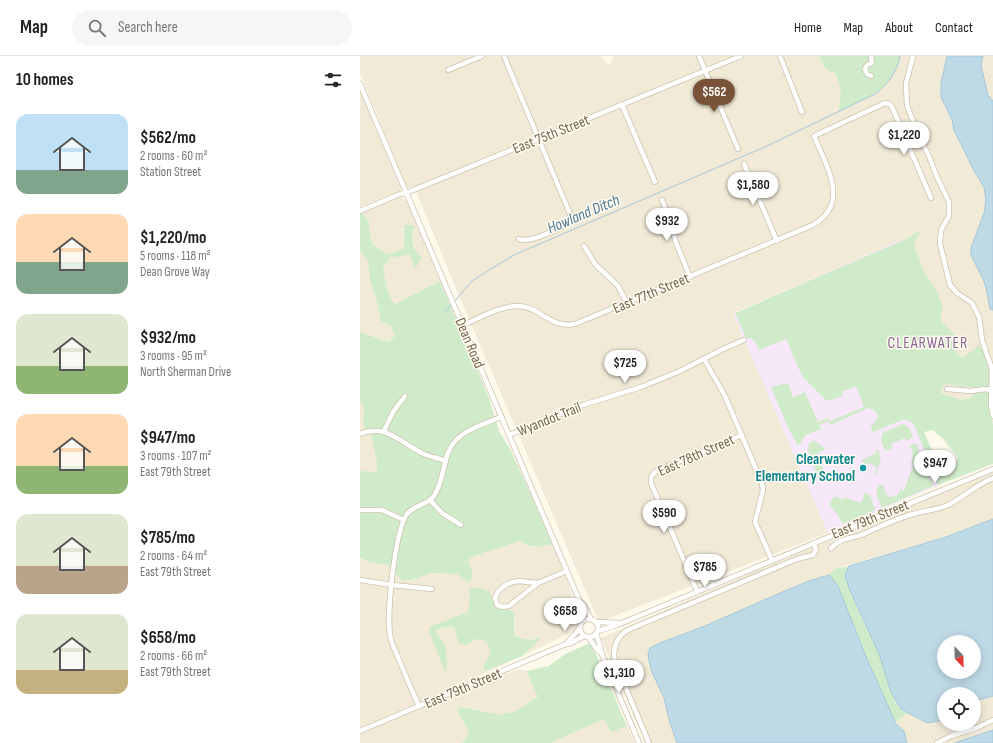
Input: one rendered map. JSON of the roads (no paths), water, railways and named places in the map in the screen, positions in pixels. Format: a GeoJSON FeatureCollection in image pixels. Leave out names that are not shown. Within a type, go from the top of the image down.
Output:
{"type":"FeatureCollection","features":[{"type":"Feature","properties":{"kind":"street"},"geometry":{"type":"LineString","coordinates":[[448,70],[482,56]]}},
{"type":"Feature","properties":{"kind":"street"},"geometry":{"type":"LineString","coordinates":[[504,56],[573,221],[533,239],[519,239]]}},
{"type":"Feature","properties":{"kind":"street"},"geometry":{"type":"LineString","coordinates":[[699,56],[738,149]]}},
{"type":"Feature","properties":{"kind":"street","name":"East 75th Street"},"geometry":{"type":"LineString","coordinates":[[360,211],[742,56]]}},
{"type":"Feature","properties":{"kind":"street"},"geometry":{"type":"LineString","coordinates":[[780,56],[802,112]]}},
{"type":"Feature","properties":{"kind":"street"},"geometry":{"type":"LineString","coordinates":[[871,56],[872,63],[867,65],[865,69],[867,74],[871,76]]}},
{"type":"Feature","properties":{"kind":"street"},"geometry":{"type":"LineString","coordinates":[[913,56],[906,83],[908,105],[918,134],[950,206],[949,216],[941,230],[939,239],[948,281],[954,291],[972,303],[978,314],[982,340],[991,366],[991,405],[993,416]]}},
{"type":"Feature","properties":{"kind":"street","name":"Dean Road"},"geometry":{"type":"LineString","coordinates":[[360,84],[451,295],[580,602],[583,604],[591,619]]}},
{"type":"Feature","properties":{"kind":"street","name":"East 77th Street"},"geometry":{"type":"LineString","coordinates":[[463,325],[503,308],[518,306],[531,309],[558,324],[569,325],[578,323],[777,241],[819,222],[831,207],[834,196],[833,185],[814,136],[855,118],[881,104],[888,103],[894,111],[931,198]]}},
{"type":"Feature","properties":{"kind":"street"},"geometry":{"type":"LineString","coordinates":[[622,105],[655,182]]}},
{"type":"Feature","properties":{"kind":"street"},"geometry":{"type":"LineString","coordinates":[[744,164],[777,241]]}},
{"type":"Feature","properties":{"kind":"street"},"geometry":{"type":"LineString","coordinates":[[662,200],[671,222],[676,244],[690,277]]}},
{"type":"Feature","properties":{"kind":"street"},"geometry":{"type":"LineString","coordinates":[[584,246],[595,264],[620,288],[628,303]]}},
{"type":"Feature","properties":{"kind":"street","name":"Wyandot Trail"},"geometry":{"type":"LineString","coordinates":[[509,435],[583,406],[641,387],[680,371],[744,340]]}},
{"type":"Feature","properties":{"kind":"street"},"geometry":{"type":"LineString","coordinates":[[704,359],[725,396],[763,484],[763,490],[755,522],[772,560]]}},
{"type":"Feature","properties":{"kind":"street"},"geometry":{"type":"LineString","coordinates":[[947,389],[971,391],[985,389],[992,390]]}},
{"type":"Feature","properties":{"kind":"street"},"geometry":{"type":"LineString","coordinates":[[384,431],[393,412],[405,396]]}},
{"type":"Feature","properties":{"kind":"street"},"geometry":{"type":"LineString","coordinates":[[419,706],[390,637],[389,620],[394,560],[404,520],[414,508],[430,500],[434,495],[440,483],[452,445],[461,434],[501,416]]}},
{"type":"Feature","properties":{"kind":"street"},"geometry":{"type":"LineString","coordinates":[[360,434],[370,430],[384,431],[421,453],[446,461]]}},
{"type":"Feature","properties":{"kind":"street","name":"East 78th Street"},"geometry":{"type":"LineString","coordinates":[[697,591],[651,483],[652,476],[656,471],[742,435]]}},
{"type":"Feature","properties":{"kind":"street","name":"East 79th Street"},"geometry":{"type":"LineString","coordinates":[[598,632],[993,469]]}},
{"type":"Feature","properties":{"kind":"street"},"geometry":{"type":"LineString","coordinates":[[831,548],[840,541],[859,536],[907,516],[948,505],[961,498],[982,482],[993,478]]}},
{"type":"Feature","properties":{"kind":"street"},"geometry":{"type":"LineString","coordinates":[[430,500],[442,513],[461,525]]}},
{"type":"Feature","properties":{"kind":"street"},"geometry":{"type":"LineString","coordinates":[[360,510],[382,510],[404,520]]}},
{"type":"Feature","properties":{"kind":"street","name":"East 79th Street"},"geometry":{"type":"LineString","coordinates":[[649,743],[615,662],[614,653],[616,643],[622,634],[630,628],[797,559],[813,555],[816,550],[814,543]]}},
{"type":"Feature","properties":{"kind":"street"},"geometry":{"type":"LineString","coordinates":[[538,583],[518,581],[508,584],[499,591],[495,602],[498,606],[509,606],[538,583],[567,571]]}},
{"type":"Feature","properties":{"kind":"street"},"geometry":{"type":"LineString","coordinates":[[360,580],[432,589]]}},
{"type":"Feature","properties":{"kind":"street","name":"Dean Road"},"geometry":{"type":"LineString","coordinates":[[580,602],[579,606],[582,622]]}},
{"type":"Feature","properties":{"kind":"street"},"geometry":{"type":"LineString","coordinates":[[601,652],[598,651],[580,632],[582,622],[587,619],[597,622],[597,638],[602,650],[601,652],[639,743]]}},
{"type":"Feature","properties":{"kind":"street","name":"East 79th Street"},"geometry":{"type":"LineString","coordinates":[[597,622],[621,622]]}},
{"type":"Feature","properties":{"kind":"street","name":"East 79th Street"},"geometry":{"type":"LineString","coordinates":[[566,644],[580,628]]}},
{"type":"Feature","properties":{"kind":"street"},"geometry":{"type":"LineString","coordinates":[[586,637],[592,637],[598,632]]}},
{"type":"Feature","properties":{"kind":"street","name":"East 79th Street"},"geometry":{"type":"LineString","coordinates":[[360,731],[566,644],[586,637]]}},
{"type":"Feature","properties":{"kind":"street"},"geometry":{"type":"LineString","coordinates":[[938,743],[951,736],[976,728],[993,720]]}},
{"type":"Feature","properties":{"kind":"water"},"geometry":{"type":"Polygon","coordinates":[[[947,56],[983,56],[981,66],[988,95],[993,101],[993,310],[990,309],[983,279],[971,255],[971,248],[984,213],[986,200],[984,187],[974,171],[954,131],[952,120],[941,97],[941,83],[947,56]]]}},
{"type":"Feature","properties":{"kind":"water"},"geometry":{"type":"Polygon","coordinates":[[[993,519],[993,696],[981,699],[981,687],[937,687],[937,721],[927,723],[901,709],[891,692],[879,654],[849,588],[845,575],[849,566],[946,537],[993,519]]]}},
{"type":"Feature","properties":{"kind":"water"},"geometry":{"type":"Polygon","coordinates":[[[829,575],[838,586],[867,659],[896,724],[904,731],[907,743],[677,743],[664,698],[651,670],[648,655],[650,648],[809,581],[829,575]]]}},
{"type":"Feature","properties":{"kind":"water"},"geometry":{"type":"Polygon","coordinates":[[[993,730],[993,743],[954,743],[993,730]]]}},
{"type":"Feature","properties":{"kind":"waterway","name":"Howland Ditch"},"geometry":{"type":"LineString","coordinates":[[454,302],[471,282],[514,255],[767,146],[877,93],[892,76],[897,67],[900,56]]}},
{"type":"Feature","properties":{"kind":"waterway","name":"Howland Ditch"},"geometry":{"type":"LineString","coordinates":[[445,312],[452,304]]}},
{"type":"Feature","properties":{"kind":"place","name":"Clearwater Elementary School"},"geometry":{"type":"Point","coordinates":[863,468]}},
{"type":"Feature","properties":{"kind":"district","name":"CLEARWATER"},"geometry":{"type":"Point","coordinates":[928,342]}}]}
